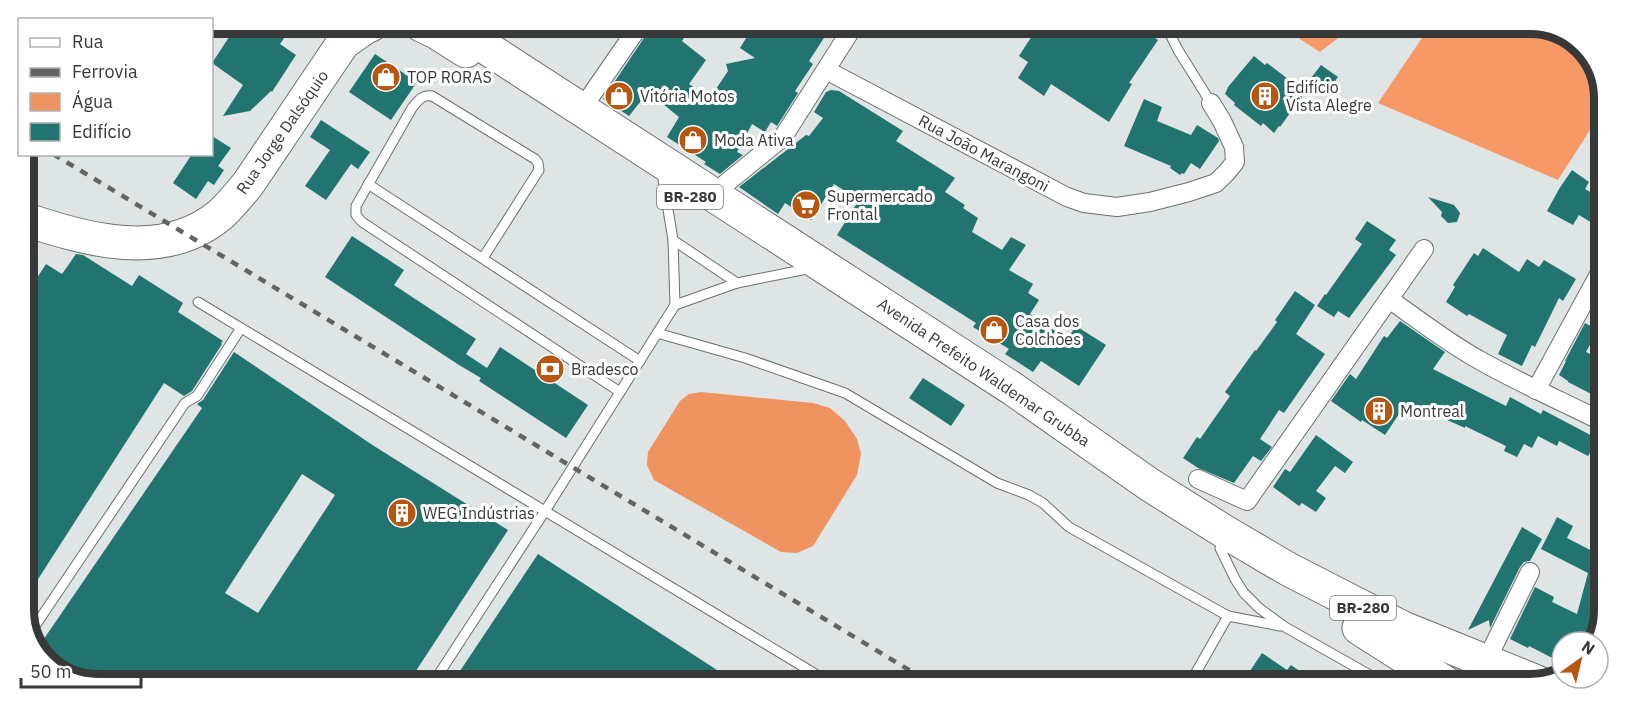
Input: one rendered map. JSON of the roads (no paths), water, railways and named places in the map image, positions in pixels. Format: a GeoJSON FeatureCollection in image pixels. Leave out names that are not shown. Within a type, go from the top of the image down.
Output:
{"type":"FeatureCollection","features":[{"type":"Feature","properties":{"kind":"highway","name":"Rua Jorge Dalsóquio"},"geometry":{"type":"LineString","coordinates":[[35,227],[122,242],[156,243],[186,235],[219,216],[235,200],[253,176],[343,34]]}},
{"type":"Feature","properties":{"kind":"highway","name":"Avenida Prefeito Waldemar Grubba"},"geometry":{"type":"LineString","coordinates":[[437,34],[979,385],[1272,582],[1348,621],[1431,674]]}},
{"type":"Feature","properties":{"kind":"highway","name":"Avenida Prefeito Waldemar Grubba"},"geometry":{"type":"LineString","coordinates":[[465,34],[1013,389],[1150,485],[1234,537],[1288,569],[1382,618],[1506,674]]}},
{"type":"Feature","properties":{"kind":"street"},"geometry":{"type":"LineString","coordinates":[[581,110],[633,34]]}},
{"type":"Feature","properties":{"kind":"street"},"geometry":{"type":"LineString","coordinates":[[712,194],[783,137],[849,34]]}},
{"type":"Feature","properties":{"kind":"street","name":"Rua João Marangoni"},"geometry":{"type":"LineString","coordinates":[[826,70],[1067,197],[1084,203],[1117,207],[1150,202],[1189,192],[1216,183],[1227,172],[1235,162],[1234,147],[1211,103]]}},
{"type":"Feature","properties":{"kind":"street"},"geometry":{"type":"LineString","coordinates":[[1198,479],[1247,501],[1424,249]]}},
{"type":"Feature","properties":{"kind":"street"},"geometry":{"type":"LineString","coordinates":[[1536,390],[1593,285]]}},
{"type":"Feature","properties":{"kind":"street"},"geometry":{"type":"LineString","coordinates":[[1389,299],[1453,345],[1497,370],[1594,417]]}},
{"type":"Feature","properties":{"kind":"street"},"geometry":{"type":"LineString","coordinates":[[1506,674],[1530,572]]}},
{"type":"Feature","properties":{"kind":"lane"},"geometry":{"type":"LineString","coordinates":[[1170,34],[1211,103]]}},
{"type":"Feature","properties":{"kind":"lane"},"geometry":{"type":"LineString","coordinates":[[483,258],[539,170],[538,163],[432,96],[426,95],[412,108],[356,206],[356,215],[362,222],[620,392]]}},
{"type":"Feature","properties":{"kind":"lane"},"geometry":{"type":"LineString","coordinates":[[439,674],[675,305],[673,240],[663,179]]}},
{"type":"Feature","properties":{"kind":"lane"},"geometry":{"type":"LineString","coordinates":[[368,184],[640,361]]}},
{"type":"Feature","properties":{"kind":"lane"},"geometry":{"type":"LineString","coordinates":[[673,240],[737,283]]}},
{"type":"Feature","properties":{"kind":"lane"},"geometry":{"type":"LineString","coordinates":[[675,305],[737,283],[802,270]]}},
{"type":"Feature","properties":{"kind":"lane"},"geometry":{"type":"LineString","coordinates":[[198,302],[815,674]]}},
{"type":"Feature","properties":{"kind":"lane"},"geometry":{"type":"LineString","coordinates":[[36,624],[185,403],[197,396],[241,328]]}},
{"type":"Feature","properties":{"kind":"lane"},"geometry":{"type":"LineString","coordinates":[[657,333],[745,358],[845,393],[997,483],[1043,503],[1070,527],[1228,616],[1285,627]]}},
{"type":"Feature","properties":{"kind":"lane"},"geometry":{"type":"LineString","coordinates":[[1220,548],[1244,593],[1259,608],[1285,627],[1365,674]]}},
{"type":"Feature","properties":{"kind":"lane"},"geometry":{"type":"LineString","coordinates":[[1195,674],[1228,616]]}},
{"type":"Feature","properties":{"kind":"water"},"geometry":{"type":"Polygon","coordinates":[[[701,392],[813,403],[830,408],[845,421],[857,439],[861,454],[857,475],[813,546],[797,553],[781,552],[654,480],[647,465],[648,452],[680,401],[689,394],[701,392]]]}},
{"type":"Feature","properties":{"kind":"railway"},"geometry":{"type":"LineString","coordinates":[[56,156],[916,674]]}},
{"type":"Feature","properties":{"kind":"place","name":"TOP RORAS"},"geometry":{"type":"Point","coordinates":[386,77]}},
{"type":"Feature","properties":{"kind":"place","name":"Vitória Motos"},"geometry":{"type":"Point","coordinates":[619,96]}},
{"type":"Feature","properties":{"kind":"place","name":"Edifício Vista Alegre"},"geometry":{"type":"Point","coordinates":[1265,96]}},
{"type":"Feature","properties":{"kind":"place","name":"Moda Ativa"},"geometry":{"type":"Point","coordinates":[693,140]}},
{"type":"Feature","properties":{"kind":"place","name":"Supermercado Frontal"},"geometry":{"type":"Point","coordinates":[806,205]}},
{"type":"Feature","properties":{"kind":"place","name":"Casa dos Colchões"},"geometry":{"type":"Point","coordinates":[994,330]}},
{"type":"Feature","properties":{"kind":"place","name":"Bradesco"},"geometry":{"type":"Point","coordinates":[550,369]}},
{"type":"Feature","properties":{"kind":"place","name":"Montreal"},"geometry":{"type":"Point","coordinates":[1379,411]}},
{"type":"Feature","properties":{"kind":"place","name":"WEG Indústrias"},"geometry":{"type":"Point","coordinates":[402,513]}}]}
